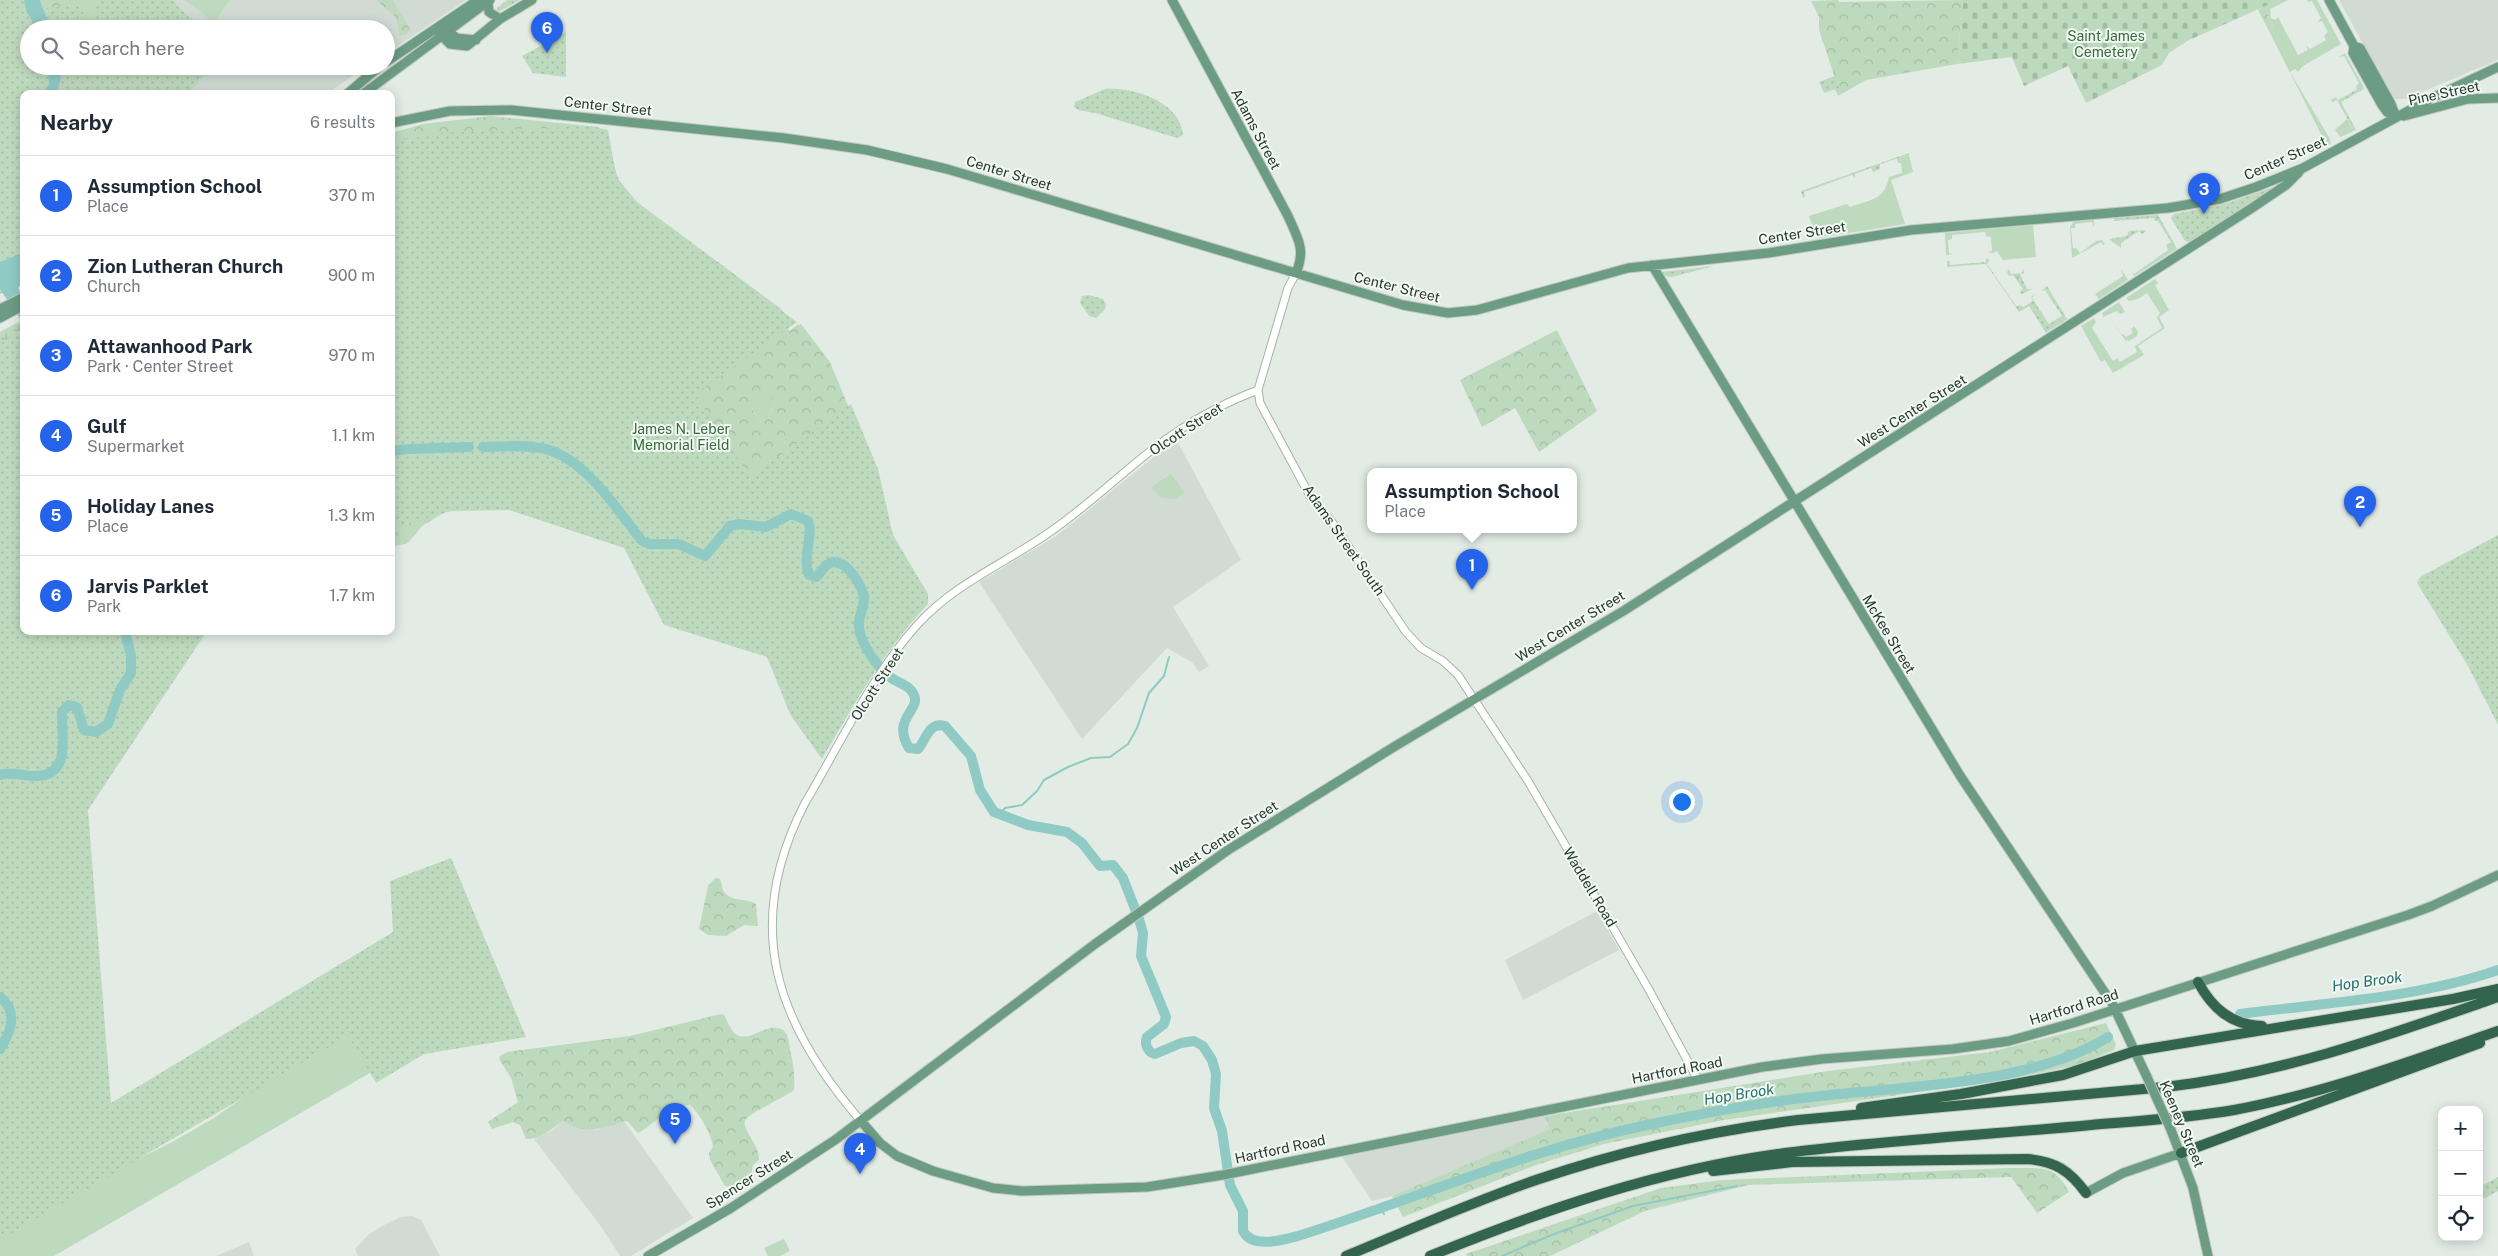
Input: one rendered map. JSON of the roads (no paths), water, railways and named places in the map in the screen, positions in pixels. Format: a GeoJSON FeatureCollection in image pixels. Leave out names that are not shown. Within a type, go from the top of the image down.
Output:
{"type":"FeatureCollection","features":[{"type":"Feature","properties":{"kind":"highway"},"geometry":{"type":"LineString","coordinates":[[2198,982],[2215,1007],[2234,1020],[2255,1026],[2300,1024]]}},
{"type":"Feature","properties":{"kind":"highway"},"geometry":{"type":"LineString","coordinates":[[1834,1116],[1869,1106],[1960,1094],[2063,1075],[2135,1051],[2453,998],[2498,988]]}},
{"type":"Feature","properties":{"kind":"highway"},"geometry":{"type":"LineString","coordinates":[[1346,1256],[1500,1194],[1601,1160],[1720,1132],[1834,1116],[2151,1088],[2226,1079],[2329,1055],[2498,997]]}},
{"type":"Feature","properties":{"kind":"highway"},"geometry":{"type":"LineString","coordinates":[[2181,1153],[2460,1052],[2498,1033]]}},
{"type":"Feature","properties":{"kind":"highway"},"geometry":{"type":"LineString","coordinates":[[1430,1256],[1560,1205],[1682,1172],[1799,1152],[2160,1119],[2231,1110],[2343,1084],[2498,1033]]}},
{"type":"Feature","properties":{"kind":"highway"},"geometry":{"type":"LineString","coordinates":[[1682,1172],[1721,1170],[1792,1162],[2028,1159],[2045,1161],[2061,1167],[2076,1178],[2086,1193]]}},
{"type":"Feature","properties":{"kind":"main road"},"geometry":{"type":"LineString","coordinates":[[395,56],[478,0]]}},
{"type":"Feature","properties":{"kind":"main road"},"geometry":{"type":"LineString","coordinates":[[443,24],[449,44],[459,47],[467,46],[500,19],[532,0]]}},
{"type":"Feature","properties":{"kind":"main road","name":"Adams Street"},"geometry":{"type":"LineString","coordinates":[[1172,0],[1288,216],[1302,247],[1301,260],[1296,273]]}},
{"type":"Feature","properties":{"kind":"main road"},"geometry":{"type":"LineString","coordinates":[[2329,0],[2354,46],[2353,53],[2382,105],[2387,112],[2396,117]]}},
{"type":"Feature","properties":{"kind":"main road"},"geometry":{"type":"LineString","coordinates":[[489,1],[490,12],[500,19]]}},
{"type":"Feature","properties":{"kind":"main road"},"geometry":{"type":"LineString","coordinates":[[395,68],[489,1]]}},
{"type":"Feature","properties":{"kind":"main road"},"geometry":{"type":"LineString","coordinates":[[435,29],[445,34]]}},
{"type":"Feature","properties":{"kind":"main road","name":"Center Street"},"geometry":{"type":"LineString","coordinates":[[395,123],[445,111],[511,110],[846,146],[948,169],[1410,306],[1456,314],[1477,310],[1616,270],[1768,253],[1910,230],[2186,205],[2240,193],[2302,168],[2446,90],[2498,67]]}},
{"type":"Feature","properties":{"kind":"main road"},"geometry":{"type":"LineString","coordinates":[[352,90],[369,75]]}},
{"type":"Feature","properties":{"kind":"main road"},"geometry":{"type":"LineString","coordinates":[[368,90],[386,75]]}},
{"type":"Feature","properties":{"kind":"main road","name":"Pine Street"},"geometry":{"type":"LineString","coordinates":[[2396,117],[2468,99],[2498,98]]}},
{"type":"Feature","properties":{"kind":"main road","name":"West Center Street"},"geometry":{"type":"LineString","coordinates":[[860,1121],[1132,917],[1228,850],[1617,615],[1794,503],[2255,206],[2286,185],[2302,168]]}},
{"type":"Feature","properties":{"kind":"main road","name":"McKee Street"},"geometry":{"type":"LineString","coordinates":[[1652,265],[1962,780],[2116,1009]]}},
{"type":"Feature","properties":{"kind":"main road"},"geometry":{"type":"LineString","coordinates":[[0,318],[6,309],[20,300]]}},
{"type":"Feature","properties":{"kind":"main road"},"geometry":{"type":"LineString","coordinates":[[6,309],[20,307]]}},
{"type":"Feature","properties":{"kind":"main road","name":"Hartford Road"},"geometry":{"type":"LineString","coordinates":[[860,1121],[880,1143],[897,1156],[933,1171],[993,1188],[1022,1191],[1147,1187],[1224,1175],[1784,1063],[1982,1046],[2038,1033],[2116,1009],[2424,909],[2498,875]]}},
{"type":"Feature","properties":{"kind":"main road","name":"Keeney Street"},"geometry":{"type":"LineString","coordinates":[[2116,1009],[2181,1153],[2196,1197],[2208,1256]]}},
{"type":"Feature","properties":{"kind":"main road","name":"Spencer Street"},"geometry":{"type":"LineString","coordinates":[[648,1256],[772,1182],[860,1121]]}},
{"type":"Feature","properties":{"kind":"main road"},"geometry":{"type":"LineString","coordinates":[[2086,1193],[2123,1173],[2181,1153]]}},
{"type":"Feature","properties":{"kind":"street"},"geometry":{"type":"LineString","coordinates":[[1258,390],[1288,288],[1296,273]]}},
{"type":"Feature","properties":{"kind":"street","name":"Olcott Street"},"geometry":{"type":"LineString","coordinates":[[860,1121],[812,1056],[790,1014],[776,970],[772,910],[778,871],[793,826],[889,662],[916,626],[950,593],[1046,535],[1176,432],[1228,403],[1258,390]]}},
{"type":"Feature","properties":{"kind":"street","name":"Adams Street South"},"geometry":{"type":"LineString","coordinates":[[1258,390],[1258,400],[1310,496],[1332,522],[1406,632],[1422,648],[1452,668],[1474,700]]}},
{"type":"Feature","properties":{"kind":"street","name":"Waddell Road"},"geometry":{"type":"LineString","coordinates":[[1474,700],[1528,781],[1648,988],[1698,1080]]}},
{"type":"Feature","properties":{"kind":"water"},"geometry":{"type":"Polygon","coordinates":[[[24,0],[40,0],[48,20],[32,20],[27,13],[24,0]]]}},
{"type":"Feature","properties":{"kind":"water"},"geometry":{"type":"Polygon","coordinates":[[[48,75],[60,75],[58,90],[45,90],[49,84],[48,75]]]}},
{"type":"Feature","properties":{"kind":"water"},"geometry":{"type":"Polygon","coordinates":[[[20,254],[20,284],[18,288],[20,298],[10,304],[0,289],[0,262],[20,254]]]}},
{"type":"Feature","properties":{"kind":"waterway"},"geometry":{"type":"LineString","coordinates":[[17,301],[20,307]]}},
{"type":"Feature","properties":{"kind":"waterway"},"geometry":{"type":"LineString","coordinates":[[395,451],[469,447]]}},
{"type":"Feature","properties":{"kind":"waterway"},"geometry":{"type":"LineString","coordinates":[[483,447],[530,447],[560,454],[574,463],[600,487],[642,541],[649,544],[679,544],[705,556],[730,526],[739,524],[766,527],[791,514],[808,521],[810,532],[807,568],[809,575],[816,577],[824,567],[836,562],[842,564],[852,573],[860,585],[864,596],[859,626],[866,647],[885,673],[907,686],[914,695],[914,706],[907,716],[903,730],[904,738],[909,748],[918,749],[928,732],[935,726],[945,726],[971,756],[980,790],[994,812],[1028,825],[1067,832],[1082,843],[1100,866],[1113,865],[1123,878],[1143,933],[1141,956],[1166,1017],[1164,1024],[1147,1037],[1147,1048],[1155,1054],[1181,1043],[1194,1041],[1203,1046],[1212,1060],[1216,1074],[1214,1108],[1222,1131],[1230,1185],[1243,1211],[1243,1231],[1247,1237],[1253,1240],[1268,1242],[1298,1236],[1515,1161],[1602,1135],[1715,1111],[1807,1097],[1936,1085],[2010,1073],[2046,1064],[2079,1052],[2108,1037]]}},
{"type":"Feature","properties":{"kind":"waterway"},"geometry":{"type":"LineString","coordinates":[[0,775],[39,776],[49,773],[56,768],[61,760],[63,740],[62,712],[69,705],[77,707],[84,730],[96,732],[108,724],[120,690],[131,673],[131,656],[126,635]]}},
{"type":"Feature","properties":{"kind":"waterway"},"geometry":{"type":"LineString","coordinates":[[999,815],[1005,808],[1022,805],[1037,791],[1044,780],[1068,767],[1091,758],[1110,757],[1128,744],[1137,728],[1149,693],[1164,676],[1169,657]]}},
{"type":"Feature","properties":{"kind":"waterway","name":"Hop Brook"},"geometry":{"type":"LineString","coordinates":[[2240,1014],[2403,993],[2436,987],[2498,970]]}},
{"type":"Feature","properties":{"kind":"waterway"},"geometry":{"type":"LineString","coordinates":[[0,997],[10,1009],[11,1016],[10,1029],[0,1049]]}},
{"type":"Feature","properties":{"kind":"waterway"},"geometry":{"type":"LineString","coordinates":[[1502,1256],[1554,1234],[1633,1206],[1737,1186]]}},
{"type":"Feature","properties":{"kind":"waterway","name":"Hop Brook"},"geometry":{"type":"LineString","coordinates":[[1380,1208],[1384,1214]]}},
{"type":"Feature","properties":{"kind":"place","name":"Jarvis Parklet"},"geometry":{"type":"Point","coordinates":[547,53]}},
{"type":"Feature","properties":{"kind":"place","name":"Attawanhood Park"},"geometry":{"type":"Point","coordinates":[2204,214]}},
{"type":"Feature","properties":{"kind":"place","name":"Zion Lutheran Church"},"geometry":{"type":"Point","coordinates":[2360,527]}},
{"type":"Feature","properties":{"kind":"place","name":"Assumption School"},"geometry":{"type":"Point","coordinates":[1472,590]}},
{"type":"Feature","properties":{"kind":"place","name":"Holiday Lanes"},"geometry":{"type":"Point","coordinates":[675,1144]}},
{"type":"Feature","properties":{"kind":"place","name":"Gulf"},"geometry":{"type":"Point","coordinates":[860,1174]}},
{"type":"Feature","properties":{"kind":"park label","name":"Saint James Cemetery"},"geometry":{"type":"Point","coordinates":[2106,44]}},
{"type":"Feature","properties":{"kind":"park label","name":"James N. Leber Memorial Field"},"geometry":{"type":"Point","coordinates":[681,438]}}]}
